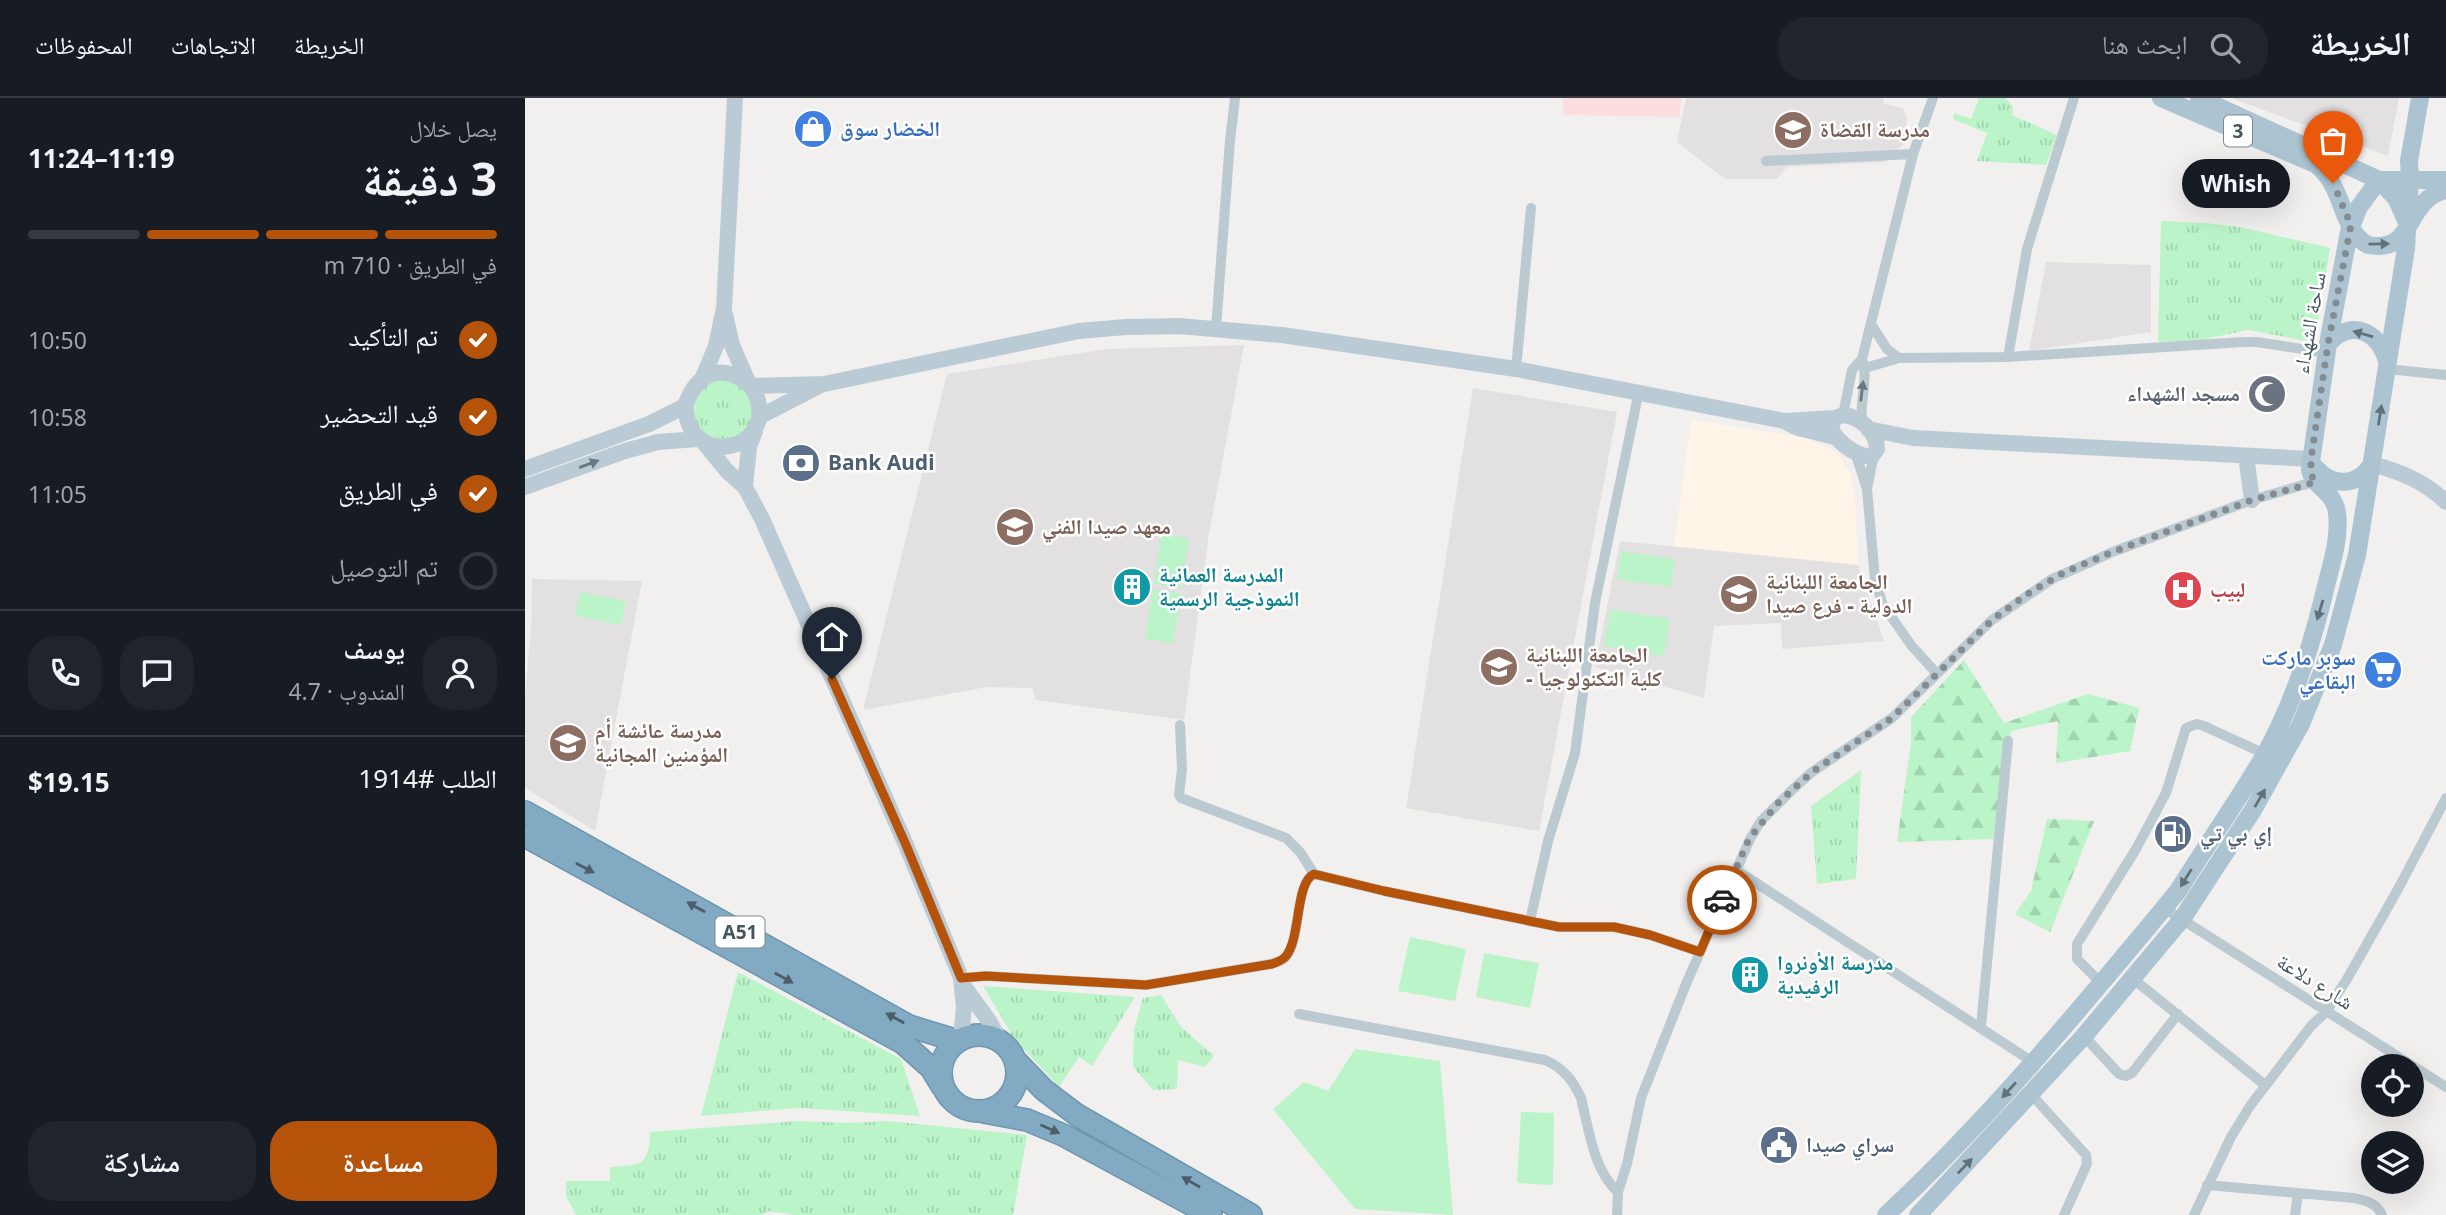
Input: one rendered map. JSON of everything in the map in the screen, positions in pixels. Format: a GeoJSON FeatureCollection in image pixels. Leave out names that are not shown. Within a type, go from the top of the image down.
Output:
{"type":"FeatureCollection","features":[{"type":"Feature","properties":{"kind":"highway","name":"A51"},"geometry":{"type":"LineString","coordinates":[[525,812],[909,1026],[960,1040],[978,1035],[1001,1042]]}},
{"type":"Feature","properties":{"kind":"highway","name":"A51"},"geometry":{"type":"LineString","coordinates":[[525,836],[903,1043],[931,1068],[949,1097],[958,1106],[971,1111],[1027,1121],[1063,1135],[1211,1215]]}},
{"type":"Feature","properties":{"kind":"highway"},"geometry":{"type":"LineString","coordinates":[[942,1086],[940,1072],[943,1059],[950,1047],[960,1040]]}},
{"type":"Feature","properties":{"kind":"highway"},"geometry":{"type":"LineString","coordinates":[[1001,1042],[1044,1090],[1077,1115],[1251,1215]]}},
{"type":"Feature","properties":{"kind":"highway"},"geometry":{"type":"LineString","coordinates":[[984,1112],[995,1108],[1012,1093],[1016,1083],[1015,1060]]}},
{"type":"Feature","properties":{"kind":"main road","name":"3"},"geometry":{"type":"LineString","coordinates":[[2161,98],[2317,158]]}},
{"type":"Feature","properties":{"kind":"main road","name":"3"},"geometry":{"type":"LineString","coordinates":[[2199,98],[2317,158]]}},
{"type":"Feature","properties":{"kind":"main road"},"geometry":{"type":"LineString","coordinates":[[2408,226],[2399,203],[2388,188],[2398,175],[2420,98]]}},
{"type":"Feature","properties":{"kind":"main road"},"geometry":{"type":"LineString","coordinates":[[2317,158],[2350,169],[2446,180]]}},
{"type":"Feature","properties":{"kind":"main road"},"geometry":{"type":"LineString","coordinates":[[2317,158],[2333,183],[2351,225],[2362,242],[2374,246],[2386,246],[2400,239],[2419,206],[2446,190]]}},
{"type":"Feature","properties":{"kind":"main road"},"geometry":{"type":"LineString","coordinates":[[1918,1215],[2084,1036],[2182,919],[2253,810],[2301,724],[2333,645],[2357,555],[2406,248],[2408,226],[2398,175]]}},
{"type":"Feature","properties":{"kind":"main road","name":"ساحة الشهداء"},"geometry":{"type":"LineString","coordinates":[[1886,1215],[1977,1124],[2033,1062],[2178,891],[2265,754],[2292,695],[2322,605],[2336,544],[2338,516],[2335,502],[2321,480],[2311,475],[2311,459],[2327,349],[2351,225],[2362,201],[2398,175]]}},
{"type":"Feature","properties":{"kind":"main road"},"geometry":{"type":"LineString","coordinates":[[2327,349],[2337,335],[2348,331],[2366,332],[2380,343],[2387,365]]}},
{"type":"Feature","properties":{"kind":"main road"},"geometry":{"type":"LineString","coordinates":[[2321,480],[2355,480],[2372,464]]}},
{"type":"Feature","properties":{"kind":"main road"},"geometry":{"type":"LineString","coordinates":[[1931,1171],[1945,1186]]}},
{"type":"Feature","properties":{"kind":"street"},"geometry":{"type":"LineString","coordinates":[[735,98],[724,308],[716,346],[703,377],[691,390],[685,406],[685,418],[690,429],[727,471],[745,486],[762,519],[906,845],[962,982],[1001,1042]]}},
{"type":"Feature","properties":{"kind":"street"},"geometry":{"type":"LineString","coordinates":[[1216,328],[1235,98]]}},
{"type":"Feature","properties":{"kind":"street"},"geometry":{"type":"LineString","coordinates":[[1865,426],[1861,404],[1871,324],[1913,153],[1933,98]]}},
{"type":"Feature","properties":{"kind":"street"},"geometry":{"type":"LineString","coordinates":[[2008,357],[2028,249],[2074,98]]}},
{"type":"Feature","properties":{"kind":"street"},"geometry":{"type":"LineString","coordinates":[[1766,161],[1913,153]]}},
{"type":"Feature","properties":{"kind":"street"},"geometry":{"type":"LineString","coordinates":[[1516,369],[1531,208]]}},
{"type":"Feature","properties":{"kind":"street"},"geometry":{"type":"LineString","coordinates":[[724,308],[732,345],[759,406],[758,421],[749,447],[745,486]]}},
{"type":"Feature","properties":{"kind":"street"},"geometry":{"type":"LineString","coordinates":[[1871,324],[1887,349],[1899,358]]}},
{"type":"Feature","properties":{"kind":"street"},"geometry":{"type":"LineString","coordinates":[[703,377],[719,373],[735,374],[750,385],[824,384],[1079,331],[1126,327],[1216,328],[1516,369],[1639,391],[1784,421],[1798,428],[1835,437],[1865,457],[1913,438]]}},
{"type":"Feature","properties":{"kind":"street"},"geometry":{"type":"LineString","coordinates":[[1835,437],[1831,426],[1839,417],[1852,370],[1864,364],[1899,358],[2008,357],[2243,342],[2327,349]]}},
{"type":"Feature","properties":{"kind":"street"},"geometry":{"type":"LineString","coordinates":[[2387,365],[2446,375]]}},
{"type":"Feature","properties":{"kind":"street"},"geometry":{"type":"LineString","coordinates":[[525,487],[658,442],[701,441],[718,448],[734,446],[747,438],[758,421],[824,384]]}},
{"type":"Feature","properties":{"kind":"street"},"geometry":{"type":"LineString","coordinates":[[1530,921],[1548,841],[1575,753],[1595,603],[1639,391]]}},
{"type":"Feature","properties":{"kind":"street"},"geometry":{"type":"LineString","coordinates":[[525,469],[649,424],[685,406]]}},
{"type":"Feature","properties":{"kind":"street"},"geometry":{"type":"LineString","coordinates":[[1784,421],[1850,416],[1865,426],[1876,438],[1876,451],[1867,489]]}},
{"type":"Feature","properties":{"kind":"street"},"geometry":{"type":"LineString","coordinates":[[1865,426],[1913,438],[2311,459]]}},
{"type":"Feature","properties":{"kind":"street"},"geometry":{"type":"LineString","coordinates":[[1855,452],[1867,489],[1878,593],[1888,615],[1937,674]]}},
{"type":"Feature","properties":{"kind":"street"},"geometry":{"type":"LineString","coordinates":[[2246,456],[2252,500]]}},
{"type":"Feature","properties":{"kind":"street"},"geometry":{"type":"LineString","coordinates":[[2372,464],[2408,475],[2430,488],[2446,502]]}},
{"type":"Feature","properties":{"kind":"street"},"geometry":{"type":"LineString","coordinates":[[1617,1215],[1618,1192],[1641,1098],[1749,839],[1777,804],[1812,772],[1892,718],[1992,620],[2052,579],[2115,551],[2252,500],[2321,480]]}},
{"type":"Feature","properties":{"kind":"street"},"geometry":{"type":"LineString","coordinates":[[2101,983],[2077,959],[2077,944],[2167,793],[2186,728],[2197,724],[2204,726],[2265,754]]}},
{"type":"Feature","properties":{"kind":"street"},"geometry":{"type":"LineString","coordinates":[[1180,725],[1181,799],[1286,838],[1300,852],[1314,874],[1559,927],[1614,927],[1650,935],[1700,952]]}},
{"type":"Feature","properties":{"kind":"street"},"geometry":{"type":"LineString","coordinates":[[1981,1027],[2008,741]]}},
{"type":"Feature","properties":{"kind":"street"},"geometry":{"type":"LineString","coordinates":[[2194,1215],[2231,1137],[2265,1085],[2311,1026],[2326,1012],[2442,818],[2446,798]]}},
{"type":"Feature","properties":{"kind":"street"},"geometry":{"type":"LineString","coordinates":[[1736,870],[2033,1062]]}},
{"type":"Feature","properties":{"kind":"street"},"geometry":{"type":"LineString","coordinates":[[962,982],[986,976],[1146,985],[1272,964],[1283,960],[1287,955],[1292,944],[1306,881],[1314,874]]}},
{"type":"Feature","properties":{"kind":"street","name":"شارع دلاعة"},"geometry":{"type":"LineString","coordinates":[[2164,908],[2446,1087]]}},
{"type":"Feature","properties":{"kind":"street"},"geometry":{"type":"LineString","coordinates":[[2132,978],[2265,1085]]}},
{"type":"Feature","properties":{"kind":"street"},"geometry":{"type":"LineString","coordinates":[[960,1040],[962,982]]}},
{"type":"Feature","properties":{"kind":"street"},"geometry":{"type":"LineString","coordinates":[[1299,1014],[1555,1064],[1564,1071],[1576,1088],[1599,1165],[1604,1177],[1618,1192]]}},
{"type":"Feature","properties":{"kind":"street"},"geometry":{"type":"LineString","coordinates":[[2084,1036],[2119,1074],[2129,1076],[2178,1014]]}},
{"type":"Feature","properties":{"kind":"street"},"geometry":{"type":"LineString","coordinates":[[2031,1094],[2086,1155],[2087,1164],[2064,1215]]}},
{"type":"Feature","properties":{"kind":"street"},"geometry":{"type":"LineString","coordinates":[[2207,1185],[2364,1200],[2378,1207],[2382,1215]]}},
{"type":"Feature","properties":{"kind":"street"},"geometry":{"type":"LineString","coordinates":[[2295,1215],[2298,1194]]}},
{"type":"Feature","properties":{"kind":"shaded area"},"geometry":{"type":"Polygon","coordinates":[[[1563,98],[1682,98],[1679,117],[1563,115],[1563,98]]]}},
{"type":"Feature","properties":{"kind":"shaded area","name":"مدرسة القضاة"},"geometry":{"type":"Polygon","coordinates":[[[1686,98],[1883,98],[1884,104],[1903,108],[1907,117],[1905,143],[1885,162],[1787,167],[1777,179],[1725,179],[1677,142],[1686,98]]]}},
{"type":"Feature","properties":{"kind":"shaded area"},"geometry":{"type":"Polygon","coordinates":[[[2231,98],[2399,98],[2388,156],[2231,98]]]}},
{"type":"Feature","properties":{"kind":"shaded area"},"geometry":{"type":"Polygon","coordinates":[[[2046,262],[2151,265],[2151,332],[2029,351],[2046,262]]]}},
{"type":"Feature","properties":{"kind":"shaded area","name":"معهد صيدا الفني"},"geometry":{"type":"Polygon","coordinates":[[[1244,345],[1209,534],[1184,720],[1036,700],[1032,688],[987,687],[863,710],[947,374],[1107,349],[1244,345]]]}},
{"type":"Feature","properties":{"kind":"shaded area","name":"الجامعة اللبنانية - كلية التكنولوجيا"},"geometry":{"type":"Polygon","coordinates":[[[1473,388],[1617,412],[1539,831],[1406,808],[1473,388]]]}},
{"type":"Feature","properties":{"kind":"shaded area"},"geometry":{"type":"Polygon","coordinates":[[[1691,420],[1808,438],[1841,457],[1851,475],[1855,497],[1858,565],[1674,546],[1691,420]]]}},
{"type":"Feature","properties":{"kind":"shaded area","name":"الجامعة اللبنانية الدولية - فرع صيدا"},"geometry":{"type":"Polygon","coordinates":[[[1620,541],[1858,565],[1884,641],[1782,649],[1781,623],[1714,626],[1704,698],[1595,667],[1620,541]]]}},
{"type":"Feature","properties":{"kind":"shaded area","name":"مدرسة عائشة أم المؤمنين المجانية"},"geometry":{"type":"Polygon","coordinates":[[[532,579],[642,581],[595,831],[525,788],[525,697],[532,579]]]}},
{"type":"Feature","properties":{"kind":"green space"},"geometry":{"type":"Polygon","coordinates":[[[1979,98],[2005,98],[2013,107],[2012,115],[2057,135],[2046,165],[1977,161],[1987,133],[1953,119],[1954,113],[1971,119],[1979,98]]]}},
{"type":"Feature","properties":{"kind":"green space"},"geometry":{"type":"Polygon","coordinates":[[[2161,221],[2240,227],[2330,248],[2315,340],[2306,341],[2248,330],[2200,340],[2158,342],[2161,221]]]}},
{"type":"Feature","properties":{"kind":"green space"},"geometry":{"type":"Polygon","coordinates":[[[723,379],[740,384],[748,392],[753,409],[748,426],[740,434],[723,439],[706,434],[698,426],[693,409],[698,392],[706,384],[723,379]]]}},
{"type":"Feature","properties":{"kind":"green space"},"geometry":{"type":"Polygon","coordinates":[[[1161,534],[1189,539],[1181,588],[1154,584],[1161,534]]]}},
{"type":"Feature","properties":{"kind":"green space"},"geometry":{"type":"Polygon","coordinates":[[[1621,551],[1675,559],[1671,587],[1617,579],[1621,551]]]}},
{"type":"Feature","properties":{"kind":"green space"},"geometry":{"type":"Polygon","coordinates":[[[1153,589],[1181,594],[1173,643],[1145,639],[1153,589]]]}},
{"type":"Feature","properties":{"kind":"green space"},"geometry":{"type":"Polygon","coordinates":[[[580,592],[626,601],[621,625],[575,616],[580,592]]]}},
{"type":"Feature","properties":{"kind":"green space"},"geometry":{"type":"Polygon","coordinates":[[[1610,609],[1670,619],[1664,656],[1604,646],[1610,609]]]}},
{"type":"Feature","properties":{"kind":"green space"},"geometry":{"type":"Polygon","coordinates":[[[1964,660],[2004,723],[2088,694],[2139,708],[2130,751],[2056,763],[2058,721],[2011,731],[1993,839],[1897,842],[1911,743],[1911,717],[1964,660]]]}},
{"type":"Feature","properties":{"kind":"green space"},"geometry":{"type":"Polygon","coordinates":[[[1861,770],[1856,879],[1817,884],[1811,806],[1861,770]]]}},
{"type":"Feature","properties":{"kind":"green space"},"geometry":{"type":"Polygon","coordinates":[[[2047,819],[2094,821],[2050,932],[2015,914],[2031,891],[2047,819]]]}},
{"type":"Feature","properties":{"kind":"green space"},"geometry":{"type":"Polygon","coordinates":[[[1410,937],[1466,949],[1455,1001],[1398,991],[1410,937]]]}},
{"type":"Feature","properties":{"kind":"green space"},"geometry":{"type":"Polygon","coordinates":[[[1484,953],[1539,963],[1530,1008],[1476,997],[1484,953]]]}},
{"type":"Feature","properties":{"kind":"green space"},"geometry":{"type":"Polygon","coordinates":[[[738,972],[901,1059],[920,1116],[799,1108],[701,1116],[738,972]]]}},
{"type":"Feature","properties":{"kind":"green space"},"geometry":{"type":"Polygon","coordinates":[[[983,986],[1135,997],[1092,1066],[1079,1057],[1059,1087],[1013,1037],[983,986]]]}},
{"type":"Feature","properties":{"kind":"green space"},"geometry":{"type":"Polygon","coordinates":[[[1161,995],[1181,1027],[1214,1056],[1205,1067],[1178,1060],[1177,1089],[1153,1090],[1133,1067],[1134,1030],[1143,998],[1161,995]]]}},
{"type":"Feature","properties":{"kind":"green space"},"geometry":{"type":"Polygon","coordinates":[[[1355,1049],[1440,1061],[1453,1215],[1355,1209],[1273,1109],[1304,1082],[1328,1091],[1355,1049]]]}},
{"type":"Feature","properties":{"kind":"green space"},"geometry":{"type":"Polygon","coordinates":[[[1521,1112],[1554,1113],[1553,1185],[1517,1183],[1521,1112]]]}},
{"type":"Feature","properties":{"kind":"green space"},"geometry":{"type":"Polygon","coordinates":[[[799,1121],[887,1121],[1027,1135],[1013,1215],[794,1215],[768,1211],[762,1215],[576,1215],[566,1196],[566,1181],[610,1181],[610,1167],[642,1162],[648,1152],[650,1132],[799,1121]]]}},
{"type":"Feature","properties":{"kind":"way so far"},"geometry":{"type":"LineString","coordinates":[[1722,900],[1749,839],[1777,804],[1812,772],[1892,718],[1992,620],[2029,593],[2065,572],[2115,551],[2252,500],[2316,482],[2311,475],[2311,459],[2328,344],[2351,225],[2333,183]]}},
{"type":"Feature","properties":{"kind":"place","name":"الخضار سوق"},"geometry":{"type":"Point","coordinates":[813,129]}},
{"type":"Feature","properties":{"kind":"place","name":"مدرسة القضاة"},"geometry":{"type":"Point","coordinates":[1793,130]}},
{"type":"Feature","properties":{"kind":"place","name":"Whish"},"geometry":{"type":"Point","coordinates":[2333,183]}},
{"type":"Feature","properties":{"kind":"place","name":"مسجد الشهداء"},"geometry":{"type":"Point","coordinates":[2267,394]}},
{"type":"Feature","properties":{"kind":"place","name":"Bank Audi"},"geometry":{"type":"Point","coordinates":[801,463]}},
{"type":"Feature","properties":{"kind":"place","name":"معهد صيدا الفني"},"geometry":{"type":"Point","coordinates":[1015,527]}},
{"type":"Feature","properties":{"kind":"place","name":"المدرسة العمانية النموذجية الرسمية"},"geometry":{"type":"Point","coordinates":[1132,587]}},
{"type":"Feature","properties":{"kind":"place","name":"لبيب"},"geometry":{"type":"Point","coordinates":[2183,590]}},
{"type":"Feature","properties":{"kind":"place","name":"الجامعة اللبنانية الدولية - فرع صيدا"},"geometry":{"type":"Point","coordinates":[1739,594]}},
{"type":"Feature","properties":{"kind":"place","name":"الجامعة اللبنانية - كلية التكنولوجيا"},"geometry":{"type":"Point","coordinates":[1499,667]}},
{"type":"Feature","properties":{"kind":"place","name":"سوبر ماركت البقاعي"},"geometry":{"type":"Point","coordinates":[2383,670]}},
{"type":"Feature","properties":{"kind":"place","name":"مدرسة عائشة أم المؤمنين المجانية"},"geometry":{"type":"Point","coordinates":[568,743]}},
{"type":"Feature","properties":{"kind":"place","name":"إي بي تي"},"geometry":{"type":"Point","coordinates":[2173,834]}},
{"type":"Feature","properties":{"kind":"place","name":"مدرسة الأونروا الرفيدية"},"geometry":{"type":"Point","coordinates":[1750,975]}},
{"type":"Feature","properties":{"kind":"place","name":"سراي صيدا"},"geometry":{"type":"Point","coordinates":[1779,1145]}},
{"type":"Feature","properties":{"kind":"route"},"geometry":{"type":"LineString","coordinates":[[832,679],[906,845],[961,978],[986,976],[1146,985],[1272,964],[1283,960],[1287,955],[1292,944],[1306,881],[1314,874],[1559,927],[1614,927],[1650,935],[1700,952],[1722,900]]}}]}
